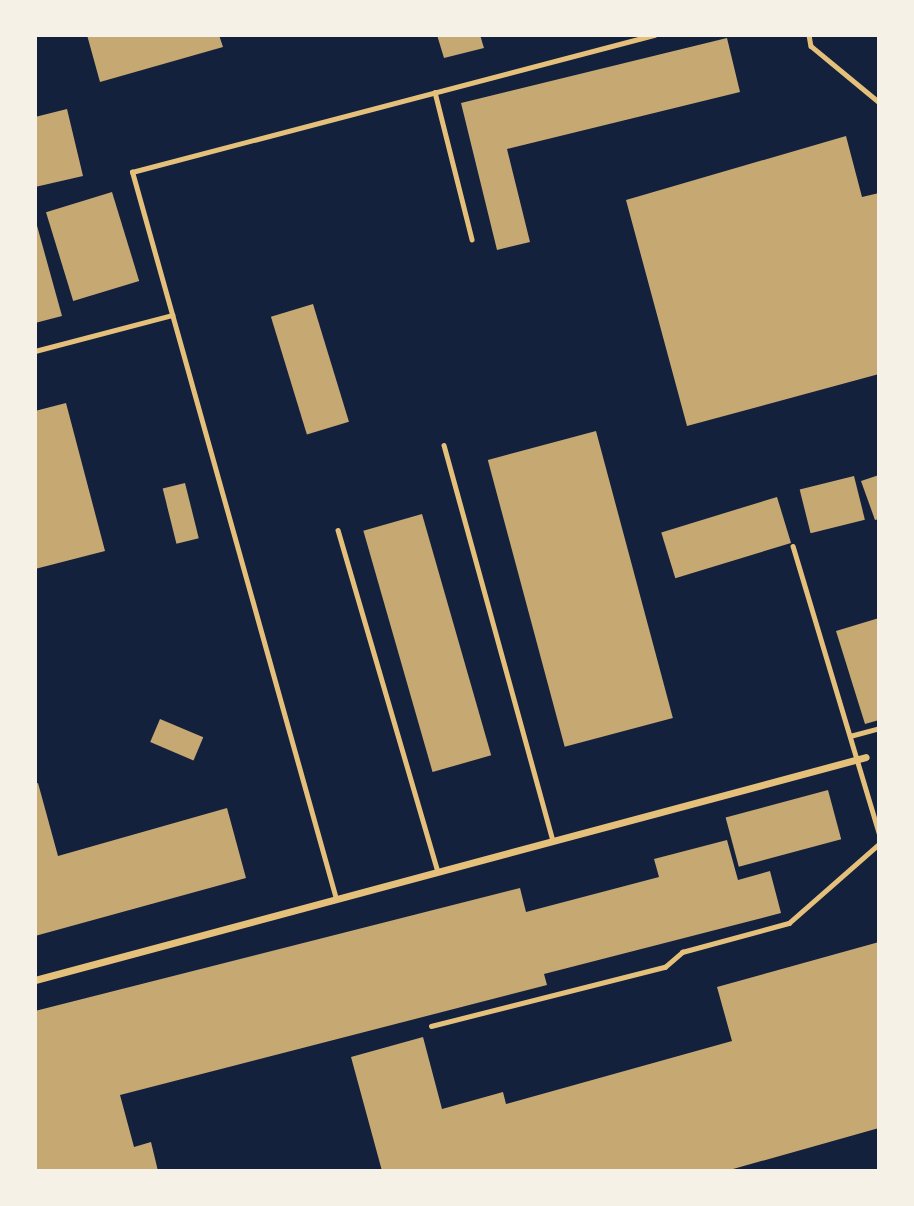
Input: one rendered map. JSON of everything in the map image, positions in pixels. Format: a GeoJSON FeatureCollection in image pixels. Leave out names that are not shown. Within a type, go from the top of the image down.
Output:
{"type":"FeatureCollection","features":[{"type":"Feature","properties":{"kind":"street"},"geometry":{"type":"LineString","coordinates":[[35,980],[866,757]]}},
{"type":"Feature","properties":{"kind":"lane"},"geometry":{"type":"LineString","coordinates":[[336,899],[132,172],[654,35]]}},
{"type":"Feature","properties":{"kind":"lane"},"geometry":{"type":"LineString","coordinates":[[809,35],[811,46],[879,102]]}},
{"type":"Feature","properties":{"kind":"lane"},"geometry":{"type":"LineString","coordinates":[[435,92],[472,239]]}},
{"type":"Feature","properties":{"kind":"lane"},"geometry":{"type":"LineString","coordinates":[[35,351],[172,315]]}},
{"type":"Feature","properties":{"kind":"lane"},"geometry":{"type":"LineString","coordinates":[[444,445],[553,841]]}},
{"type":"Feature","properties":{"kind":"lane"},"geometry":{"type":"LineString","coordinates":[[338,530],[438,872]]}},
{"type":"Feature","properties":{"kind":"lane"},"geometry":{"type":"LineString","coordinates":[[793,546],[879,833]]}},
{"type":"Feature","properties":{"kind":"lane"},"geometry":{"type":"LineString","coordinates":[[850,736],[879,728]]}},
{"type":"Feature","properties":{"kind":"lane"},"geometry":{"type":"LineString","coordinates":[[431,1027],[665,967],[682,952],[789,923],[879,844]]}},
{"type":"Feature","properties":{"kind":"building"},"geometry":{"type":"Polygon","coordinates":[[[87,35],[219,35],[223,47],[100,82],[87,35]]]}},
{"type":"Feature","properties":{"kind":"building"},"geometry":{"type":"Polygon","coordinates":[[[437,35],[480,35],[484,48],[444,58],[437,35]]]}},
{"type":"Feature","properties":{"kind":"building"},"geometry":{"type":"Polygon","coordinates":[[[727,38],[740,92],[507,149],[530,242],[497,250],[461,103],[727,38]]]}},
{"type":"Feature","properties":{"kind":"building"},"geometry":{"type":"Polygon","coordinates":[[[67,109],[83,176],[35,187],[35,117],[67,109]]]}},
{"type":"Feature","properties":{"kind":"building"},"geometry":{"type":"Polygon","coordinates":[[[846,136],[862,197],[879,193],[879,374],[687,426],[626,200],[846,136]]]}},
{"type":"Feature","properties":{"kind":"building"},"geometry":{"type":"Polygon","coordinates":[[[112,192],[139,281],[73,301],[46,212],[112,192]]]}},
{"type":"Feature","properties":{"kind":"building"},"geometry":{"type":"Polygon","coordinates":[[[35,223],[62,316],[35,323],[35,223]]]}},
{"type":"Feature","properties":{"kind":"building"},"geometry":{"type":"Polygon","coordinates":[[[313,304],[349,422],[307,434],[271,317],[313,304]]]}},
{"type":"Feature","properties":{"kind":"building"},"geometry":{"type":"Polygon","coordinates":[[[66,403],[105,551],[35,569],[35,411],[66,403]]]}},
{"type":"Feature","properties":{"kind":"building"},"geometry":{"type":"Polygon","coordinates":[[[596,431],[673,718],[565,747],[488,460],[596,431]]]}},
{"type":"Feature","properties":{"kind":"building"},"geometry":{"type":"Polygon","coordinates":[[[879,475],[879,519],[875,520],[861,481],[879,475]]]}},
{"type":"Feature","properties":{"kind":"building"},"geometry":{"type":"Polygon","coordinates":[[[854,476],[865,520],[811,533],[800,490],[854,476]]]}},
{"type":"Feature","properties":{"kind":"building"},"geometry":{"type":"Polygon","coordinates":[[[185,483],[199,538],[176,544],[163,489],[185,483]]]}},
{"type":"Feature","properties":{"kind":"building"},"geometry":{"type":"Polygon","coordinates":[[[777,497],[791,543],[675,578],[661,532],[777,497]]]}},
{"type":"Feature","properties":{"kind":"building"},"geometry":{"type":"Polygon","coordinates":[[[422,514],[491,755],[433,772],[363,531],[422,514]]]}},
{"type":"Feature","properties":{"kind":"building"},"geometry":{"type":"Polygon","coordinates":[[[879,618],[879,720],[865,724],[836,631],[879,618]]]}},
{"type":"Feature","properties":{"kind":"building"},"geometry":{"type":"Polygon","coordinates":[[[160,719],[203,737],[193,760],[150,742],[160,719]]]}},
{"type":"Feature","properties":{"kind":"building"},"geometry":{"type":"Polygon","coordinates":[[[38,783],[58,856],[227,808],[246,878],[35,936],[35,784],[38,783]]]}},
{"type":"Feature","properties":{"kind":"building"},"geometry":{"type":"Polygon","coordinates":[[[828,790],[841,839],[739,867],[726,817],[828,790]]]}},
{"type":"Feature","properties":{"kind":"building"},"geometry":{"type":"Polygon","coordinates":[[[727,840],[738,880],[770,871],[781,913],[544,974],[547,985],[120,1095],[134,1147],[151,1142],[158,1171],[35,1171],[35,1011],[520,888],[526,912],[659,877],[654,859],[727,840]]]}},
{"type":"Feature","properties":{"kind":"building"},"geometry":{"type":"Polygon","coordinates":[[[879,942],[879,1128],[726,1171],[382,1171],[351,1057],[423,1037],[442,1109],[503,1092],[506,1104],[732,1041],[717,987],[879,942]]]}}]}
